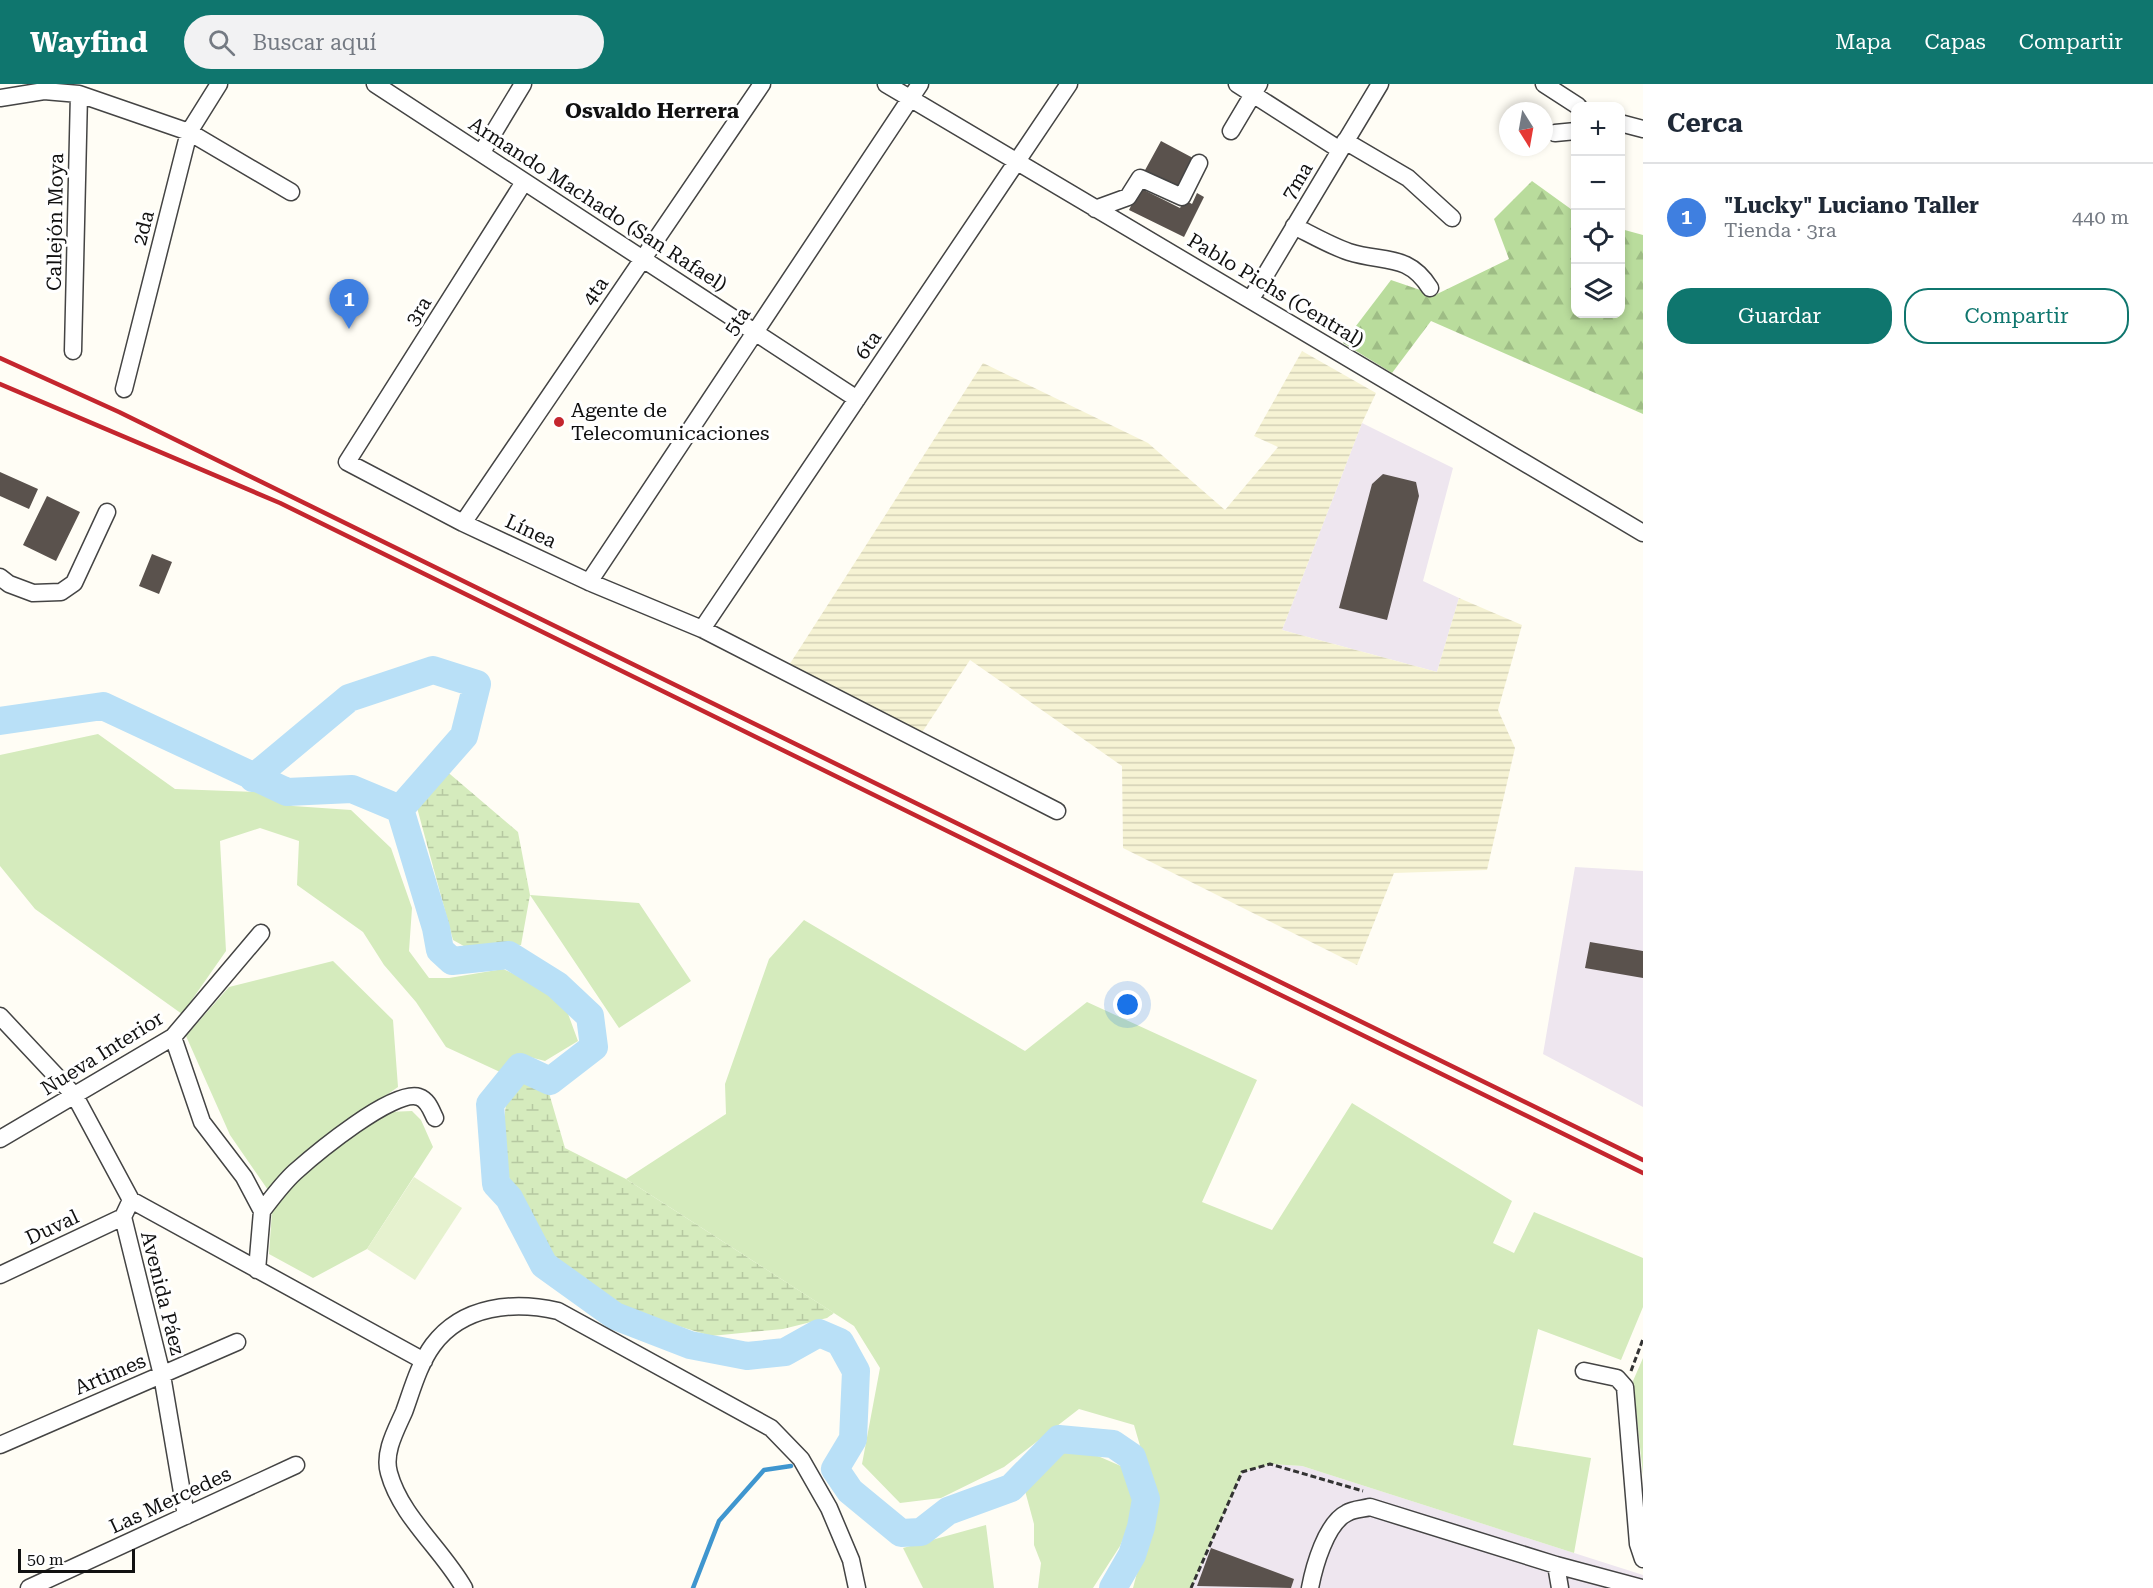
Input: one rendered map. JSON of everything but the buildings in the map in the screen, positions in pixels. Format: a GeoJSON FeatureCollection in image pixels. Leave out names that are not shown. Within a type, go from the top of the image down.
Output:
{"type":"FeatureCollection","features":[{"type":"Feature","properties":{"kind":"street","name":"2da"},"geometry":{"type":"LineString","coordinates":[[124,389],[189,132],[219,84]]}},
{"type":"Feature","properties":{"kind":"street","name":"Armando Machado (San Rafael)"},"geometry":{"type":"LineString","coordinates":[[375,84],[857,399]]}},
{"type":"Feature","properties":{"kind":"street"},"geometry":{"type":"LineString","coordinates":[[482,152],[523,84]]}},
{"type":"Feature","properties":{"kind":"street","name":"4ta"},"geometry":{"type":"LineString","coordinates":[[463,523],[762,84]]}},
{"type":"Feature","properties":{"kind":"street","name":"Pablo Pichs (Central)"},"geometry":{"type":"LineString","coordinates":[[886,84],[1643,533]]}},
{"type":"Feature","properties":{"kind":"street","name":"5ta"},"geometry":{"type":"LineString","coordinates":[[589,582],[920,84]]}},
{"type":"Feature","properties":{"kind":"street","name":"6ta"},"geometry":{"type":"LineString","coordinates":[[702,629],[1069,84]]}},
{"type":"Feature","properties":{"kind":"street"},"geometry":{"type":"LineString","coordinates":[[1237,84],[1256,89],[1343,146],[1408,178],[1452,218]]}},
{"type":"Feature","properties":{"kind":"street","name":"7ma"},"geometry":{"type":"LineString","coordinates":[[1251,299],[1380,84]]}},
{"type":"Feature","properties":{"kind":"street"},"geometry":{"type":"LineString","coordinates":[[1544,84],[1572,102]]}},
{"type":"Feature","properties":{"kind":"street"},"geometry":{"type":"LineString","coordinates":[[1231,131],[1256,89]]}},
{"type":"Feature","properties":{"kind":"street"},"geometry":{"type":"LineString","coordinates":[[0,98],[44,91],[79,94],[189,132],[291,192]]}},
{"type":"Feature","properties":{"kind":"street","name":"Callejón Moya"},"geometry":{"type":"LineString","coordinates":[[74,351],[79,94]]}},
{"type":"Feature","properties":{"kind":"street"},"geometry":{"type":"LineString","coordinates":[[1555,133],[1571,131]]}},
{"type":"Feature","properties":{"kind":"street"},"geometry":{"type":"LineString","coordinates":[[1095,208],[1128,197],[1140,178],[1182,198],[1199,163]]}},
{"type":"Feature","properties":{"kind":"street","name":"3ra"},"geometry":{"type":"LineString","coordinates":[[347,462],[524,182]]}},
{"type":"Feature","properties":{"kind":"street"},"geometry":{"type":"LineString","coordinates":[[1294,226],[1349,252],[1409,265],[1420,273],[1430,288]]}},
{"type":"Feature","properties":{"kind":"street","name":"Línea"},"geometry":{"type":"LineString","coordinates":[[347,462],[463,523],[589,582],[702,629],[1057,811]]}},
{"type":"Feature","properties":{"kind":"street"},"geometry":{"type":"LineString","coordinates":[[0,576],[9,584],[33,593],[61,592],[74,583],[106,512]]}},
{"type":"Feature","properties":{"kind":"street","name":"Nueva Interior"},"geometry":{"type":"LineString","coordinates":[[0,1139],[173,1037],[261,933]]}},
{"type":"Feature","properties":{"kind":"street"},"geometry":{"type":"LineString","coordinates":[[0,1016],[75,1096],[130,1200],[424,1361]]}},
{"type":"Feature","properties":{"kind":"street"},"geometry":{"type":"LineString","coordinates":[[173,1037],[202,1122],[244,1177],[262,1211],[257,1270]]}},
{"type":"Feature","properties":{"kind":"street"},"geometry":{"type":"LineString","coordinates":[[262,1211],[293,1174],[331,1142],[375,1112],[407,1096],[418,1096],[427,1101],[435,1118]]}},
{"type":"Feature","properties":{"kind":"street","name":"Avenida Páez"},"geometry":{"type":"LineString","coordinates":[[130,1200],[123,1217],[162,1375],[186,1516]]}},
{"type":"Feature","properties":{"kind":"street","name":"Duval"},"geometry":{"type":"LineString","coordinates":[[0,1275],[123,1217]]}},
{"type":"Feature","properties":{"kind":"street"},"geometry":{"type":"LineString","coordinates":[[464,1588],[394,1491],[388,1470],[389,1448],[424,1361],[433,1345],[448,1329],[473,1314],[496,1306],[530,1304],[558,1311],[771,1428],[801,1459],[830,1508],[851,1560],[857,1588]]}},
{"type":"Feature","properties":{"kind":"street","name":"Artimes"},"geometry":{"type":"LineString","coordinates":[[0,1445],[237,1342]]}},
{"type":"Feature","properties":{"kind":"street"},"geometry":{"type":"LineString","coordinates":[[1584,1371],[1617,1378],[1625,1387],[1638,1544],[1643,1559]]}},
{"type":"Feature","properties":{"kind":"street","name":"Las Mercedes"},"geometry":{"type":"LineString","coordinates":[[29,1588],[296,1465]]}},
{"type":"Feature","properties":{"kind":"street"},"geometry":{"type":"LineString","coordinates":[[1310,1588],[1314,1568],[1330,1530],[1346,1513],[1370,1507],[1556,1565],[1642,1588]]}},
{"type":"Feature","properties":{"kind":"street"},"geometry":{"type":"LineString","coordinates":[[1556,1565],[1560,1588]]}},
{"type":"Feature","properties":{"kind":"path"},"geometry":{"type":"LineString","coordinates":[[1625,1387],[1643,1340]]}},
{"type":"Feature","properties":{"kind":"shaded area"},"geometry":{"type":"Polygon","coordinates":[[[1302,351],[1376,393],[1362,423],[1282,630],[1437,672],[1459,598],[1522,625],[1498,710],[1515,748],[1487,870],[1394,873],[1357,965],[1123,848],[1122,766],[970,660],[915,743],[782,676],[983,363],[1148,443],[1225,510],[1278,447],[1254,436],[1302,351]]]}},
{"type":"Feature","properties":{"kind":"shaded area"},"geometry":{"type":"Polygon","coordinates":[[[1362,423],[1453,468],[1423,581],[1459,598],[1437,672],[1282,630],[1362,423]]]}},
{"type":"Feature","properties":{"kind":"shaded area"},"geometry":{"type":"Polygon","coordinates":[[[1575,867],[1643,871],[1643,1107],[1543,1054],[1575,867]]]}},
{"type":"Feature","properties":{"kind":"shaded area"},"geometry":{"type":"Polygon","coordinates":[[[1270,1464],[1302,1466],[1643,1575],[1643,1588],[1191,1588],[1242,1472],[1270,1464]]]}},
{"type":"Feature","properties":{"kind":"green space"},"geometry":{"type":"Polygon","coordinates":[[[1532,181],[1571,209],[1571,318],[1625,318],[1625,230],[1643,235],[1643,414],[1431,321],[1392,373],[1343,343],[1391,280],[1435,295],[1509,259],[1494,219],[1532,181]]]}},
{"type":"Feature","properties":{"kind":"green space"},"geometry":{"type":"Polygon","coordinates":[[[98,734],[175,789],[256,792],[293,806],[351,810],[391,848],[412,908],[409,951],[429,978],[449,978],[503,969],[539,985],[567,1011],[578,1041],[545,1061],[522,1055],[500,1072],[446,1047],[416,1002],[384,965],[363,932],[297,885],[299,841],[260,828],[220,841],[226,951],[182,1014],[35,909],[0,866],[0,755],[98,734]]]}},
{"type":"Feature","properties":{"kind":"green space"},"geometry":{"type":"Polygon","coordinates":[[[444,769],[518,832],[530,895],[521,945],[471,950],[453,940],[416,804],[444,769]]]}},
{"type":"Feature","properties":{"kind":"green space"},"geometry":{"type":"Polygon","coordinates":[[[530,895],[639,903],[691,981],[619,1028],[530,895]]]}},
{"type":"Feature","properties":{"kind":"green space"},"geometry":{"type":"Polygon","coordinates":[[[804,920],[1025,1051],[1087,1002],[1257,1080],[1202,1202],[1272,1230],[1352,1103],[1512,1201],[1493,1243],[1514,1253],[1534,1212],[1643,1258],[1643,1307],[1621,1360],[1538,1329],[1513,1445],[1591,1458],[1574,1553],[1302,1466],[1270,1464],[1242,1472],[1191,1588],[1133,1588],[1156,1501],[1134,1425],[1079,1409],[1004,1467],[941,1498],[900,1503],[862,1464],[880,1368],[854,1326],[626,1179],[726,1114],[725,1084],[769,959],[804,920]]]}},
{"type":"Feature","properties":{"kind":"green space"},"geometry":{"type":"Polygon","coordinates":[[[333,961],[393,1020],[398,1087],[312,1147],[268,1190],[230,1135],[186,1036],[229,987],[333,961]]]}},
{"type":"Feature","properties":{"kind":"green space"},"geometry":{"type":"Polygon","coordinates":[[[524,1075],[549,1093],[565,1148],[626,1179],[834,1313],[827,1318],[783,1329],[711,1336],[642,1315],[605,1297],[549,1257],[518,1200],[500,1154],[506,1104],[524,1075]]]}},
{"type":"Feature","properties":{"kind":"green space"},"geometry":{"type":"Polygon","coordinates":[[[412,1111],[421,1120],[433,1147],[367,1249],[313,1278],[269,1254],[272,1211],[301,1177],[354,1133],[388,1112],[412,1111]]]}},
{"type":"Feature","properties":{"kind":"green space"},"geometry":{"type":"Polygon","coordinates":[[[414,1177],[462,1208],[415,1280],[367,1249],[414,1177]]]}},
{"type":"Feature","properties":{"kind":"green space"},"geometry":{"type":"Polygon","coordinates":[[[1643,1358],[1643,1475],[1633,1381],[1643,1358]]]}},
{"type":"Feature","properties":{"kind":"green space"},"geometry":{"type":"Polygon","coordinates":[[[1061,1451],[1091,1453],[1123,1467],[1136,1509],[1120,1546],[1093,1588],[1038,1588],[1041,1563],[1034,1545],[1034,1524],[1024,1487],[1061,1451]]]}},
{"type":"Feature","properties":{"kind":"green space"},"geometry":{"type":"Polygon","coordinates":[[[986,1525],[994,1588],[923,1588],[903,1548],[986,1525]]]}},
{"type":"Feature","properties":{"kind":"waterway"},"geometry":{"type":"LineString","coordinates":[[253,778],[349,698],[433,670],[477,684],[464,736],[400,809]]}},
{"type":"Feature","properties":{"kind":"waterway"},"geometry":{"type":"LineString","coordinates":[[0,721],[103,706],[287,792],[352,789],[400,809],[436,928],[440,950],[452,961],[509,955],[557,985],[590,1016],[594,1047],[550,1081],[520,1067],[490,1104],[496,1184],[509,1198],[544,1265],[615,1316],[690,1345],[747,1356],[785,1352],[819,1333],[840,1342],[856,1371],[853,1439],[835,1469],[850,1491],[901,1533],[921,1532],[948,1511],[1011,1488],[1059,1439],[1113,1444],[1132,1457],[1146,1499],[1141,1527],[1132,1555],[1113,1588]]}},
{"type":"Feature","properties":{"kind":"waterway"},"geometry":{"type":"LineString","coordinates":[[693,1588],[719,1521],[764,1470],[791,1466]]}},
{"type":"Feature","properties":{"kind":"railway"},"geometry":{"type":"LineString","coordinates":[[0,358],[119,412],[1643,1160]]}},
{"type":"Feature","properties":{"kind":"railway"},"geometry":{"type":"LineString","coordinates":[[0,384],[280,503],[1643,1173]]}},
{"type":"Feature","properties":{"kind":"place","name":"\"Lucky\" Luciano Taller"},"geometry":{"type":"Point","coordinates":[349,329]}},
{"type":"Feature","properties":{"kind":"place","name":"Agente de Telecomunicaciones"},"geometry":{"type":"Point","coordinates":[559,422]}},
{"type":"Feature","properties":{"kind":"district","name":"Osvaldo Herrera"},"geometry":{"type":"Point","coordinates":[652,111]}}]}
